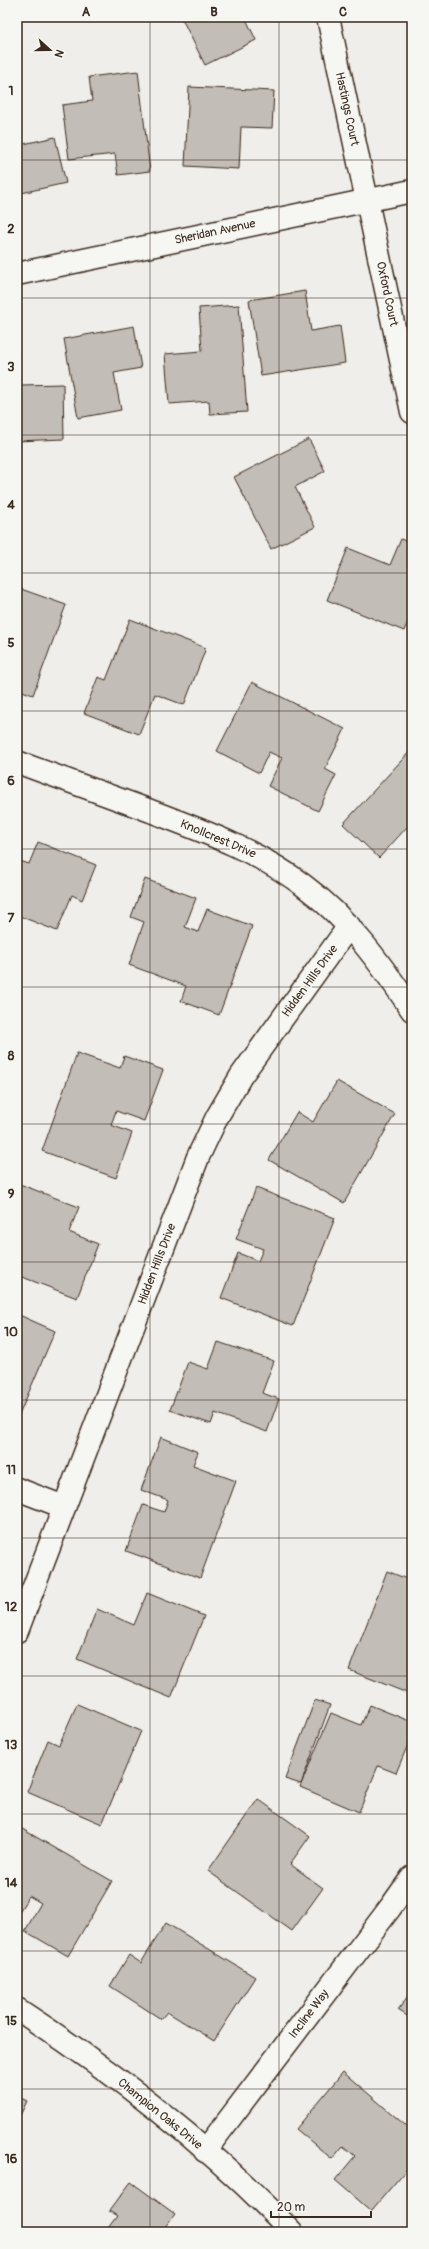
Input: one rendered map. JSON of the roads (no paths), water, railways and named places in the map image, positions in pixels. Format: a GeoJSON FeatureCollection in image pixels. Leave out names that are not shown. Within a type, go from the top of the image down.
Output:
{"type":"FeatureCollection","features":[{"type":"Feature","properties":{"kind":"street","name":"Hastings Court"},"geometry":{"type":"LineString","coordinates":[[328,17],[367,200]]}},
{"type":"Feature","properties":{"kind":"street","name":"Sheridan Avenue"},"geometry":{"type":"LineString","coordinates":[[17,274],[412,191]]}},
{"type":"Feature","properties":{"kind":"street","name":"Oxford Court"},"geometry":{"type":"LineString","coordinates":[[367,200],[412,412]]}},
{"type":"Feature","properties":{"kind":"street","name":"Knollcrest Drive"},"geometry":{"type":"LineString","coordinates":[[17,762],[215,835],[256,854],[304,885],[349,926],[386,972],[412,1010]]}},
{"type":"Feature","properties":{"kind":"street","name":"Hidden Hills Drive"},"geometry":{"type":"LineString","coordinates":[[17,1631],[198,1157],[217,1117],[241,1076],[349,926]]}},
{"type":"Feature","properties":{"kind":"street"},"geometry":{"type":"LineString","coordinates":[[17,1489],[64,1507]]}},
{"type":"Feature","properties":{"kind":"street","name":"Incline Way"},"geometry":{"type":"LineString","coordinates":[[205,2151],[412,1877]]}},
{"type":"Feature","properties":{"kind":"street","name":"Champion Oaks Drive"},"geometry":{"type":"LineString","coordinates":[[17,2009],[132,2090],[205,2151],[292,2232]]}}]}
